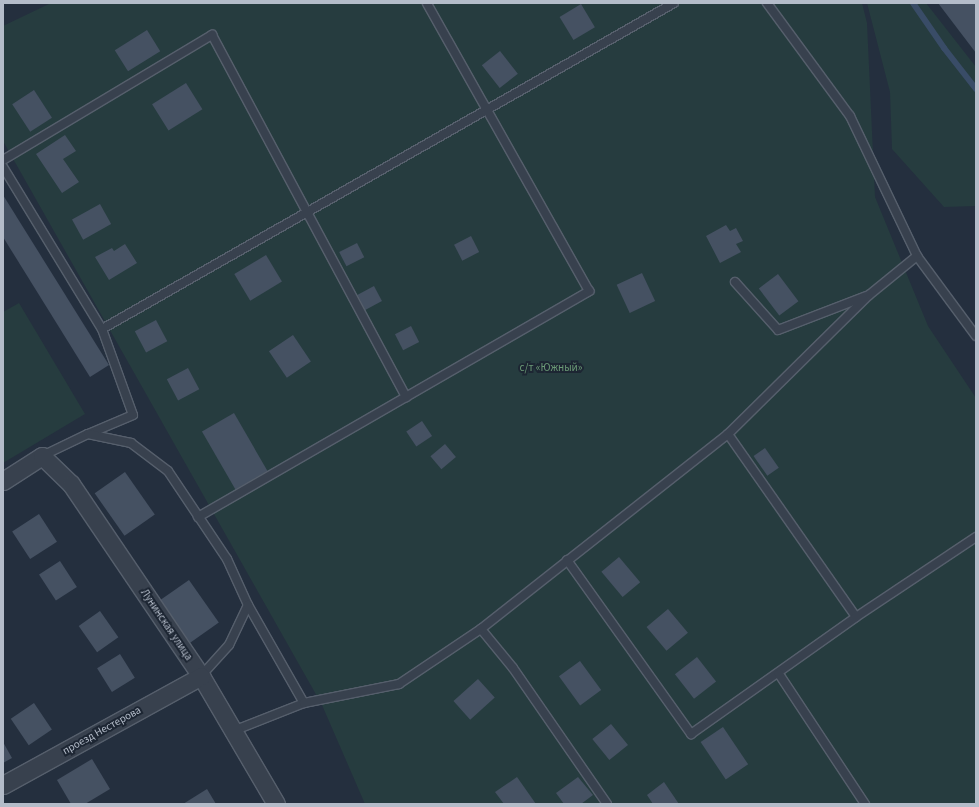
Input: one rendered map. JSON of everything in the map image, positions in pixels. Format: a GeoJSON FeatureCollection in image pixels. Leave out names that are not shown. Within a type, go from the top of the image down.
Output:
{"type":"FeatureCollection","features":[{"type":"Feature","properties":{"kind":"street"},"geometry":{"type":"LineString","coordinates":[[3,481],[42,456]]}},
{"type":"Feature","properties":{"kind":"street","name":"Лунинская улица"},"geometry":{"type":"LineString","coordinates":[[42,456],[71,484],[201,676],[276,804]]}},
{"type":"Feature","properties":{"kind":"street","name":"проезд Нестерова"},"geometry":{"type":"LineString","coordinates":[[3,785],[201,676]]}},
{"type":"Feature","properties":{"kind":"lane"},"geometry":{"type":"LineString","coordinates":[[198,517],[589,291],[488,108],[427,3]]}},
{"type":"Feature","properties":{"kind":"lane"},"geometry":{"type":"LineString","coordinates":[[102,329],[674,3]]}},
{"type":"Feature","properties":{"kind":"lane"},"geometry":{"type":"LineString","coordinates":[[767,3],[850,116],[917,256],[976,336]]}},
{"type":"Feature","properties":{"kind":"lane"},"geometry":{"type":"LineString","coordinates":[[3,160],[212,35],[406,397]]}},
{"type":"Feature","properties":{"kind":"lane"},"geometry":{"type":"LineString","coordinates":[[3,167],[102,329],[133,415],[42,456]]}},
{"type":"Feature","properties":{"kind":"lane"},"geometry":{"type":"LineString","coordinates":[[233,731],[304,703],[399,684],[481,629],[728,434],[869,295],[917,256]]}},
{"type":"Feature","properties":{"kind":"lane"},"geometry":{"type":"LineString","coordinates":[[735,282],[778,330],[869,295]]}},
{"type":"Feature","properties":{"kind":"lane"},"geometry":{"type":"LineString","coordinates":[[88,434],[131,443],[168,471],[227,559],[248,605],[304,703]]}},
{"type":"Feature","properties":{"kind":"lane"},"geometry":{"type":"LineString","coordinates":[[728,434],[856,617]]}},
{"type":"Feature","properties":{"kind":"lane"},"geometry":{"type":"LineString","coordinates":[[567,560],[691,734],[779,674],[856,617],[976,537]]}},
{"type":"Feature","properties":{"kind":"lane"},"geometry":{"type":"LineString","coordinates":[[201,676],[229,644],[248,605]]}},
{"type":"Feature","properties":{"kind":"lane"},"geometry":{"type":"LineString","coordinates":[[481,629],[513,668],[607,804]]}},
{"type":"Feature","properties":{"kind":"lane"},"geometry":{"type":"LineString","coordinates":[[779,674],[865,804]]}},
{"type":"Feature","properties":{"kind":"green space","name":"с/т «Южный»"},"geometry":{"type":"Polygon","coordinates":[[[51,3],[862,3],[867,23],[875,197],[928,326],[976,398],[976,804],[365,804],[322,705],[3,141],[3,26],[51,3]]]}},
{"type":"Feature","properties":{"kind":"green space"},"geometry":{"type":"Polygon","coordinates":[[[867,3],[926,3],[976,67],[976,206],[944,207],[892,149],[890,92],[867,3]]]}},
{"type":"Feature","properties":{"kind":"green space"},"geometry":{"type":"Polygon","coordinates":[[[19,303],[85,414],[3,463],[3,312],[19,303]]]}},
{"type":"Feature","properties":{"kind":"building"},"geometry":{"type":"Polygon","coordinates":[[[938,3],[976,3],[976,53],[938,3]]]}},
{"type":"Feature","properties":{"kind":"building"},"geometry":{"type":"Polygon","coordinates":[[[581,4],[595,27],[573,40],[560,17],[581,4]]]}},
{"type":"Feature","properties":{"kind":"building"},"geometry":{"type":"Polygon","coordinates":[[[147,30],[160,51],[128,71],[115,50],[147,30]]]}},
{"type":"Feature","properties":{"kind":"building"},"geometry":{"type":"Polygon","coordinates":[[[500,51],[518,74],[500,88],[482,65],[500,51]]]}},
{"type":"Feature","properties":{"kind":"building"},"geometry":{"type":"Polygon","coordinates":[[[186,83],[202,109],[169,130],[152,104],[186,83]]]}},
{"type":"Feature","properties":{"kind":"building"},"geometry":{"type":"Polygon","coordinates":[[[34,90],[52,118],[30,132],[12,104],[34,90]]]}},
{"type":"Feature","properties":{"kind":"building"},"geometry":{"type":"Polygon","coordinates":[[[65,135],[76,151],[63,159],[79,182],[62,193],[36,154],[65,135]]]}},
{"type":"Feature","properties":{"kind":"building"},"geometry":{"type":"Polygon","coordinates":[[[3,195],[109,365],[90,377],[3,237],[3,195]]]}},
{"type":"Feature","properties":{"kind":"building"},"geometry":{"type":"Polygon","coordinates":[[[100,204],[111,224],[83,240],[72,220],[100,204]]]}},
{"type":"Feature","properties":{"kind":"building"},"geometry":{"type":"Polygon","coordinates":[[[726,225],[730,231],[736,228],[743,241],[736,244],[741,252],[720,263],[706,236],[726,225]]]}},
{"type":"Feature","properties":{"kind":"building"},"geometry":{"type":"Polygon","coordinates":[[[471,236],[479,252],[462,261],[454,245],[471,236]]]}},
{"type":"Feature","properties":{"kind":"building"},"geometry":{"type":"Polygon","coordinates":[[[357,243],[364,257],[346,266],[339,252],[357,243]]]}},
{"type":"Feature","properties":{"kind":"building"},"geometry":{"type":"Polygon","coordinates":[[[125,244],[137,263],[109,280],[95,257],[112,248],[114,251],[125,244]]]}},
{"type":"Feature","properties":{"kind":"building"},"geometry":{"type":"Polygon","coordinates":[[[266,255],[282,282],[250,301],[234,274],[266,255]]]}},
{"type":"Feature","properties":{"kind":"building"},"geometry":{"type":"Polygon","coordinates":[[[642,273],[655,301],[630,313],[617,285],[642,273]]]}},
{"type":"Feature","properties":{"kind":"building"},"geometry":{"type":"Polygon","coordinates":[[[778,274],[798,301],[779,316],[759,288],[778,274]]]}},
{"type":"Feature","properties":{"kind":"building"},"geometry":{"type":"Polygon","coordinates":[[[374,286],[382,301],[365,310],[357,295],[374,286]]]}},
{"type":"Feature","properties":{"kind":"building"},"geometry":{"type":"Polygon","coordinates":[[[156,320],[167,341],[146,352],[135,331],[156,320]]]}},
{"type":"Feature","properties":{"kind":"building"},"geometry":{"type":"Polygon","coordinates":[[[411,326],[419,342],[403,350],[395,334],[411,326]]]}},
{"type":"Feature","properties":{"kind":"building"},"geometry":{"type":"Polygon","coordinates":[[[293,335],[311,362],[287,378],[269,351],[293,335]]]}},
{"type":"Feature","properties":{"kind":"building"},"geometry":{"type":"Polygon","coordinates":[[[188,368],[199,389],[178,400],[167,379],[188,368]]]}},
{"type":"Feature","properties":{"kind":"building"},"geometry":{"type":"Polygon","coordinates":[[[234,413],[268,471],[235,490],[202,432],[234,413]]]}},
{"type":"Feature","properties":{"kind":"building"},"geometry":{"type":"Polygon","coordinates":[[[422,421],[432,436],[416,447],[406,432],[422,421]]]}},
{"type":"Feature","properties":{"kind":"building"},"geometry":{"type":"Polygon","coordinates":[[[445,444],[456,457],[441,469],[430,456],[445,444]]]}},
{"type":"Feature","properties":{"kind":"building"},"geometry":{"type":"Polygon","coordinates":[[[765,448],[779,468],[767,476],[754,456],[765,448]]]}},
{"type":"Feature","properties":{"kind":"building"},"geometry":{"type":"Polygon","coordinates":[[[125,472],[155,515],[125,536],[95,493],[125,472]]]}},
{"type":"Feature","properties":{"kind":"building"},"geometry":{"type":"Polygon","coordinates":[[[39,514],[57,542],[30,559],[12,531],[39,514]]]}},
{"type":"Feature","properties":{"kind":"building"},"geometry":{"type":"Polygon","coordinates":[[[619,557],[640,582],[623,597],[601,572],[619,557]]]}},
{"type":"Feature","properties":{"kind":"building"},"geometry":{"type":"Polygon","coordinates":[[[60,561],[77,587],[56,601],[39,575],[60,561]]]}},
{"type":"Feature","properties":{"kind":"building"},"geometry":{"type":"Polygon","coordinates":[[[189,580],[219,623],[190,643],[160,600],[189,580]]]}},
{"type":"Feature","properties":{"kind":"building"},"geometry":{"type":"Polygon","coordinates":[[[668,609],[688,633],[666,651],[647,627],[668,609]]]}},
{"type":"Feature","properties":{"kind":"building"},"geometry":{"type":"Polygon","coordinates":[[[100,611],[118,637],[97,652],[79,626],[100,611]]]}},
{"type":"Feature","properties":{"kind":"building"},"geometry":{"type":"Polygon","coordinates":[[[120,654],[135,678],[112,692],[97,668],[120,654]]]}},
{"type":"Feature","properties":{"kind":"building"},"geometry":{"type":"Polygon","coordinates":[[[697,657],[716,681],[694,699],[675,674],[697,657]]]}},
{"type":"Feature","properties":{"kind":"building"},"geometry":{"type":"Polygon","coordinates":[[[580,661],[601,690],[580,705],[559,676],[580,661]]]}},
{"type":"Feature","properties":{"kind":"building"},"geometry":{"type":"Polygon","coordinates":[[[478,679],[495,698],[470,720],[453,701],[478,679]]]}},
{"type":"Feature","properties":{"kind":"building"},"geometry":{"type":"Polygon","coordinates":[[[34,703],[52,730],[29,745],[11,719],[34,703]]]}},
{"type":"Feature","properties":{"kind":"building"},"geometry":{"type":"Polygon","coordinates":[[[611,724],[628,745],[609,760],[592,739],[611,724]]]}},
{"type":"Feature","properties":{"kind":"building"},"geometry":{"type":"Polygon","coordinates":[[[723,727],[748,764],[726,779],[701,742],[723,727]]]}},
{"type":"Feature","properties":{"kind":"building"},"geometry":{"type":"Polygon","coordinates":[[[3,742],[12,758],[3,763],[3,742]]]}},
{"type":"Feature","properties":{"kind":"building"},"geometry":{"type":"Polygon","coordinates":[[[92,759],[110,789],[85,804],[71,804],[57,780],[92,759]]]}},
{"type":"Feature","properties":{"kind":"building"},"geometry":{"type":"Polygon","coordinates":[[[517,777],[536,804],[504,804],[495,792],[517,777]]]}},
{"type":"Feature","properties":{"kind":"building"},"geometry":{"type":"Polygon","coordinates":[[[578,777],[593,795],[581,804],[564,804],[556,793],[578,777]]]}},
{"type":"Feature","properties":{"kind":"building"},"geometry":{"type":"Polygon","coordinates":[[[664,782],[679,804],[653,804],[647,795],[664,782]]]}},
{"type":"Feature","properties":{"kind":"building"},"geometry":{"type":"Polygon","coordinates":[[[207,789],[216,804],[183,804],[207,789]]]}},
{"type":"Feature","properties":{"kind":"waterway"},"geometry":{"type":"LineString","coordinates":[[913,3],[944,48],[976,89]]}}]}
